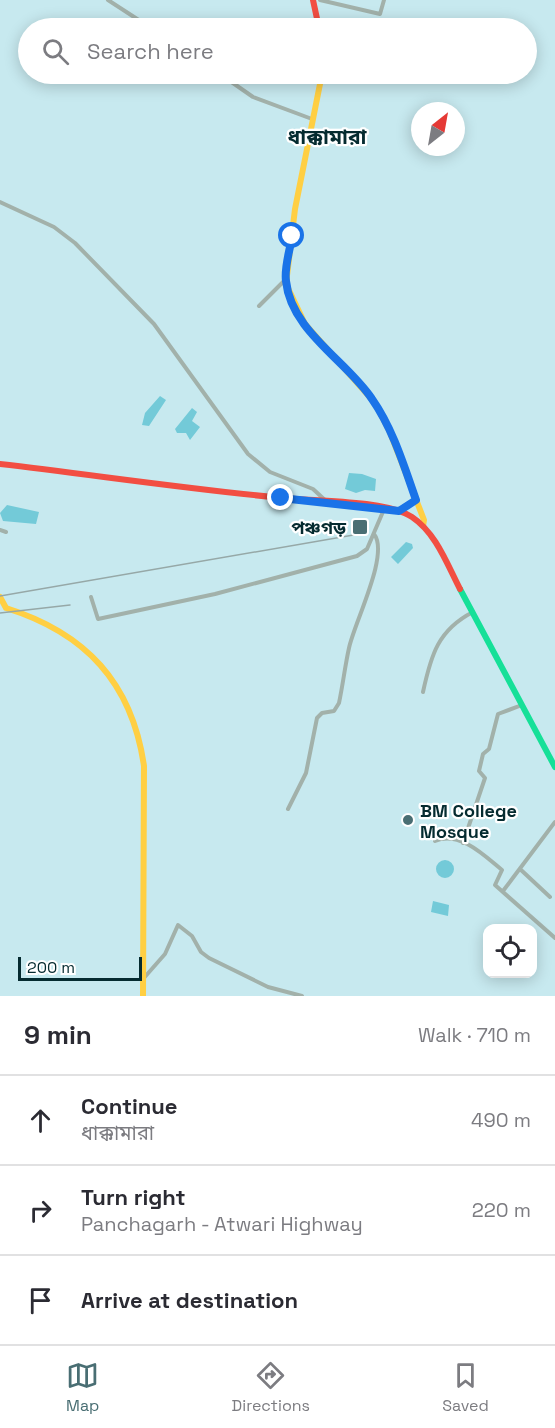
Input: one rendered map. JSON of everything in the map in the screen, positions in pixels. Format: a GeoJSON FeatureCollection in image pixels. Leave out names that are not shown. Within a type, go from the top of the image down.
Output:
{"type":"FeatureCollection","features":[{"type":"Feature","properties":{"kind":"street"},"geometry":{"type":"LineString","coordinates":[[108,0],[136,18]]}},
{"type":"Feature","properties":{"kind":"street"},"geometry":{"type":"LineString","coordinates":[[313,0],[317,18]]}},
{"type":"Feature","properties":{"kind":"street"},"geometry":{"type":"LineString","coordinates":[[320,0],[380,14],[384,0]]}},
{"type":"Feature","properties":{"kind":"street"},"geometry":{"type":"LineString","coordinates":[[234,84],[253,97],[312,119]]}},
{"type":"Feature","properties":{"kind":"street"},"geometry":{"type":"LineString","coordinates":[[321,84],[312,119],[295,208],[286,279],[291,297],[306,324],[375,403],[389,430],[416,500],[423,526],[439,548],[555,767]]}},
{"type":"Feature","properties":{"kind":"street"},"geometry":{"type":"LineString","coordinates":[[0,202],[54,227],[75,243],[154,324],[248,454],[277,476],[318,492],[327,502]]}},
{"type":"Feature","properties":{"kind":"street"},"geometry":{"type":"LineString","coordinates":[[259,306],[286,279]]}},
{"type":"Feature","properties":{"kind":"street"},"geometry":{"type":"LineString","coordinates":[[0,464],[385,507],[399,511],[423,526]]}},
{"type":"Feature","properties":{"kind":"street"},"geometry":{"type":"LineString","coordinates":[[399,511],[416,500]]}},
{"type":"Feature","properties":{"kind":"street"},"geometry":{"type":"LineString","coordinates":[[91,597],[98,619],[216,594],[357,556],[365,551],[385,507]]}},
{"type":"Feature","properties":{"kind":"street"},"geometry":{"type":"LineString","coordinates":[[0,530],[6,532]]}},
{"type":"Feature","properties":{"kind":"street"},"geometry":{"type":"LineString","coordinates":[[288,809],[306,772],[317,718],[320,714],[334,711],[338,707],[353,631],[375,576],[377,539],[374,534]]}},
{"type":"Feature","properties":{"kind":"street"},"geometry":{"type":"LineString","coordinates":[[0,597],[6,608],[43,621],[80,643],[112,678],[135,722],[141,742],[144,766],[143,996]]}},
{"type":"Feature","properties":{"kind":"street"},"geometry":{"type":"LineString","coordinates":[[423,692],[439,640],[455,622],[473,612]]}},
{"type":"Feature","properties":{"kind":"street"},"geometry":{"type":"LineString","coordinates":[[463,843],[485,778],[479,771],[482,756],[489,749],[498,714],[522,705]]}},
{"type":"Feature","properties":{"kind":"street"},"geometry":{"type":"LineString","coordinates":[[503,891],[555,822]]}},
{"type":"Feature","properties":{"kind":"street"},"geometry":{"type":"LineString","coordinates":[[435,841],[448,837],[463,843],[502,870],[494,883],[555,938]]}},
{"type":"Feature","properties":{"kind":"street"},"geometry":{"type":"LineString","coordinates":[[520,869],[550,897]]}},
{"type":"Feature","properties":{"kind":"street"},"geometry":{"type":"LineString","coordinates":[[143,979],[165,954],[178,925],[192,936],[201,952],[209,958],[271,988],[302,996]]}},
{"type":"Feature","properties":{"kind":"water"},"geometry":{"type":"Polygon","coordinates":[[[160,396],[166,400],[149,426],[142,425],[145,413],[160,396]]]}},
{"type":"Feature","properties":{"kind":"water"},"geometry":{"type":"Polygon","coordinates":[[[192,408],[197,412],[192,421],[200,427],[190,440],[186,433],[177,433],[175,429],[192,408]]]}},
{"type":"Feature","properties":{"kind":"water"},"geometry":{"type":"Polygon","coordinates":[[[349,473],[362,474],[376,479],[375,491],[365,490],[356,493],[345,489],[349,473]]]}},
{"type":"Feature","properties":{"kind":"water"},"geometry":{"type":"Polygon","coordinates":[[[7,505],[39,512],[36,524],[3,521],[0,513],[7,505]]]}},
{"type":"Feature","properties":{"kind":"water"},"geometry":{"type":"Polygon","coordinates":[[[406,542],[412,544],[413,548],[398,564],[391,557],[406,542]]]}},
{"type":"Feature","properties":{"kind":"water"},"geometry":{"type":"Polygon","coordinates":[[[441,860],[449,860],[454,865],[452,876],[441,878],[436,873],[436,865],[441,860]]]}},
{"type":"Feature","properties":{"kind":"water"},"geometry":{"type":"Polygon","coordinates":[[[433,901],[449,905],[448,916],[431,912],[433,901]]]}},
{"type":"Feature","properties":{"kind":"railway"},"geometry":{"type":"LineString","coordinates":[[0,596],[365,533]]}},
{"type":"Feature","properties":{"kind":"railway"},"geometry":{"type":"LineString","coordinates":[[0,613],[70,605]]}},
{"type":"Feature","properties":{"kind":"traffic: fast"},"geometry":{"type":"LineString","coordinates":[[460,589],[555,767]]}},
{"type":"Feature","properties":{"kind":"traffic: slow"},"geometry":{"type":"LineString","coordinates":[[320,84],[295,209],[286,284],[305,324],[375,403],[389,430],[424,520],[423,526]]}},
{"type":"Feature","properties":{"kind":"traffic: slow"},"geometry":{"type":"LineString","coordinates":[[0,597],[6,608],[60,632],[82,647],[116,686],[129,710],[138,736],[144,766],[143,996]]}},
{"type":"Feature","properties":{"kind":"traffic: jam"},"geometry":{"type":"LineString","coordinates":[[313,0],[317,18]]}},
{"type":"Feature","properties":{"kind":"traffic: jam"},"geometry":{"type":"LineString","coordinates":[[0,464],[282,498],[368,504],[400,511],[412,517],[428,531],[460,589]]}},
{"type":"Feature","properties":{"kind":"traffic: jam"},"geometry":{"type":"LineString","coordinates":[[399,511],[416,500]]}},
{"type":"Feature","properties":{"kind":"place","name":"পঞ্চগড়"},"geometry":{"type":"Point","coordinates":[360,527]}},
{"type":"Feature","properties":{"kind":"place","name":"BM College Mosque"},"geometry":{"type":"Point","coordinates":[408,820]}},
{"type":"Feature","properties":{"kind":"district","name":"ধাক্কামারা"},"geometry":{"type":"Point","coordinates":[327,136]}},
{"type":"Feature","properties":{"kind":"route"},"geometry":{"type":"LineString","coordinates":[[281,498],[385,507],[399,511],[416,500],[402,460],[375,403],[360,383],[312,332],[300,316],[291,297],[286,284],[286,269],[292,236]]}}]}
